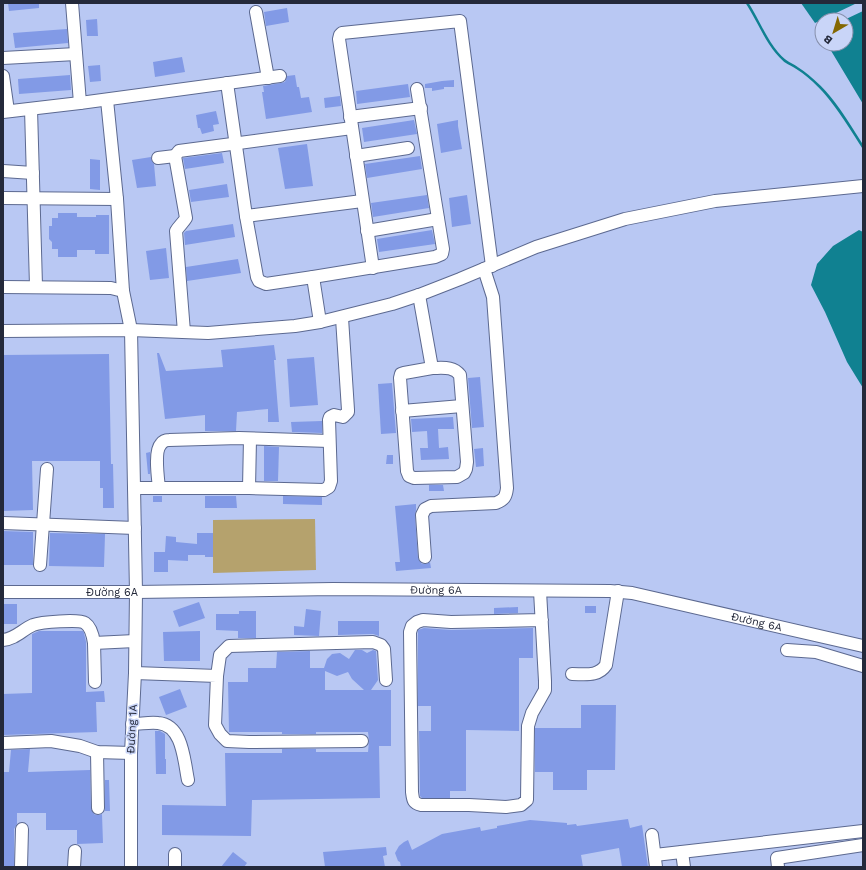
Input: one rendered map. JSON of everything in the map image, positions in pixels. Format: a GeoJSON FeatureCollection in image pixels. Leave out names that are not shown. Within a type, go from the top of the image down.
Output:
{"type":"FeatureCollection","features":[{"type":"Feature","properties":{"kind":"street"},"geometry":{"type":"LineString","coordinates":[[72,3],[80,103]]}},
{"type":"Feature","properties":{"kind":"street"},"geometry":{"type":"LineString","coordinates":[[3,76],[5,112],[107,100],[274,77],[256,12]]}},
{"type":"Feature","properties":{"kind":"street"},"geometry":{"type":"LineString","coordinates":[[373,268],[339,39],[340,35],[342,33],[460,21],[488,268],[493,297],[507,488],[506,496],[503,500],[496,503],[431,506],[425,509],[422,515],[426,557]]}},
{"type":"Feature","properties":{"kind":"street"},"geometry":{"type":"LineString","coordinates":[[3,58],[76,54]]}},
{"type":"Feature","properties":{"kind":"street"},"geometry":{"type":"LineString","coordinates":[[227,83],[246,216],[257,277],[260,282],[266,284],[373,268],[434,257],[442,254],[443,249],[418,89]]}},
{"type":"Feature","properties":{"kind":"street","name":"Đường 1A"},"geometry":{"type":"LineString","coordinates":[[107,100],[117,199],[123,291],[131,330],[136,592],[136,673],[131,753],[131,867]]}},
{"type":"Feature","properties":{"kind":"street"},"geometry":{"type":"LineString","coordinates":[[158,158],[175,156],[179,151],[236,144],[351,123],[421,108]]}},
{"type":"Feature","properties":{"kind":"street"},"geometry":{"type":"LineString","coordinates":[[31,109],[36,286]]}},
{"type":"Feature","properties":{"kind":"street"},"geometry":{"type":"LineString","coordinates":[[356,156],[408,148]]}},
{"type":"Feature","properties":{"kind":"street"},"geometry":{"type":"LineString","coordinates":[[175,156],[186,218],[184,222],[178,226],[176,231],[184,332]]}},
{"type":"Feature","properties":{"kind":"street"},"geometry":{"type":"LineString","coordinates":[[3,171],[33,173]]}},
{"type":"Feature","properties":{"kind":"street"},"geometry":{"type":"LineString","coordinates":[[3,331],[131,330],[208,333],[295,326],[320,322],[342,318],[392,304],[488,268],[536,247],[625,219],[714,201],[863,186]]}},
{"type":"Feature","properties":{"kind":"street"},"geometry":{"type":"LineString","coordinates":[[3,198],[117,199]]}},
{"type":"Feature","properties":{"kind":"street"},"geometry":{"type":"LineString","coordinates":[[246,216],[362,201]]}},
{"type":"Feature","properties":{"kind":"street"},"geometry":{"type":"LineString","coordinates":[[367,231],[438,219]]}},
{"type":"Feature","properties":{"kind":"street"},"geometry":{"type":"LineString","coordinates":[[313,277],[320,322]]}},
{"type":"Feature","properties":{"kind":"street"},"geometry":{"type":"LineString","coordinates":[[3,287],[36,286],[111,288],[123,291]]}},
{"type":"Feature","properties":{"kind":"street"},"geometry":{"type":"LineString","coordinates":[[419,294],[432,368]]}},
{"type":"Feature","properties":{"kind":"street"},"geometry":{"type":"LineString","coordinates":[[134,488],[249,488],[324,490],[329,487],[331,481],[329,420],[330,417],[334,415],[343,417],[348,412],[342,318]]}},
{"type":"Feature","properties":{"kind":"street"},"geometry":{"type":"LineString","coordinates":[[432,368],[451,368],[460,374],[466,469],[464,473],[456,477],[414,478],[409,476],[407,471],[400,378],[401,374],[404,372],[432,368]]}},
{"type":"Feature","properties":{"kind":"street"},"geometry":{"type":"LineString","coordinates":[[402,411],[462,406]]}},
{"type":"Feature","properties":{"kind":"street"},"geometry":{"type":"LineString","coordinates":[[159,488],[157,451],[160,444],[164,441],[190,439],[250,439],[330,441]]}},
{"type":"Feature","properties":{"kind":"street"},"geometry":{"type":"LineString","coordinates":[[249,488],[250,439]]}},
{"type":"Feature","properties":{"kind":"street"},"geometry":{"type":"LineString","coordinates":[[40,565],[47,469]]}},
{"type":"Feature","properties":{"kind":"street"},"geometry":{"type":"LineString","coordinates":[[3,523],[135,528]]}},
{"type":"Feature","properties":{"kind":"street","name":"Đường 6A"},"geometry":{"type":"LineString","coordinates":[[3,592],[136,592],[333,589],[618,591],[863,646]]}},
{"type":"Feature","properties":{"kind":"street"},"geometry":{"type":"LineString","coordinates":[[540,591],[542,620],[545,686],[528,726],[527,800],[521,805],[506,808],[469,805],[421,805],[415,803],[412,792],[410,632],[412,626],[423,620],[451,622],[542,620]]}},
{"type":"Feature","properties":{"kind":"street"},"geometry":{"type":"LineString","coordinates":[[572,674],[595,674],[603,670],[606,665],[618,591]]}},
{"type":"Feature","properties":{"kind":"street"},"geometry":{"type":"LineString","coordinates":[[3,640],[15,637],[34,625],[79,620],[88,625],[92,632],[94,642],[95,682]]}},
{"type":"Feature","properties":{"kind":"street"},"geometry":{"type":"LineString","coordinates":[[94,642],[135,641]]}},
{"type":"Feature","properties":{"kind":"street"},"geometry":{"type":"LineString","coordinates":[[362,741],[227,741],[220,734],[215,725],[217,676],[220,654],[229,646],[374,642],[381,645],[384,649],[386,680]]}},
{"type":"Feature","properties":{"kind":"street"},"geometry":{"type":"LineString","coordinates":[[787,650],[816,652],[863,666]]}},
{"type":"Feature","properties":{"kind":"street"},"geometry":{"type":"LineString","coordinates":[[136,673],[217,676]]}},
{"type":"Feature","properties":{"kind":"street"},"geometry":{"type":"LineString","coordinates":[[132,724],[158,723],[168,726],[174,732],[182,747],[188,780]]}},
{"type":"Feature","properties":{"kind":"street"},"geometry":{"type":"LineString","coordinates":[[3,742],[65,743],[97,752],[131,753]]}},
{"type":"Feature","properties":{"kind":"street"},"geometry":{"type":"LineString","coordinates":[[97,752],[98,808]]}},
{"type":"Feature","properties":{"kind":"street"},"geometry":{"type":"LineString","coordinates":[[22,829],[22,867]]}},
{"type":"Feature","properties":{"kind":"street"},"geometry":{"type":"LineString","coordinates":[[652,835],[656,861],[682,852],[863,831]]}},
{"type":"Feature","properties":{"kind":"street"},"geometry":{"type":"LineString","coordinates":[[778,867],[777,858],[863,845]]}},
{"type":"Feature","properties":{"kind":"street"},"geometry":{"type":"LineString","coordinates":[[74,867],[75,851]]}},
{"type":"Feature","properties":{"kind":"street"},"geometry":{"type":"LineString","coordinates":[[682,852],[684,867]]}},
{"type":"Feature","properties":{"kind":"street"},"geometry":{"type":"LineString","coordinates":[[175,854],[175,867]]}},
{"type":"Feature","properties":{"kind":"shaded area"},"geometry":{"type":"Polygon","coordinates":[[[801,3],[857,3],[838,12],[814,12],[814,22],[801,3]]]}},
{"type":"Feature","properties":{"kind":"shaded area"},"geometry":{"type":"Polygon","coordinates":[[[863,11],[863,104],[832,52],[854,52],[854,15],[863,11]]]}},
{"type":"Feature","properties":{"kind":"shaded area"},"geometry":{"type":"Polygon","coordinates":[[[859,230],[863,232],[863,388],[847,362],[825,312],[811,285],[817,264],[833,246],[859,230]]]}},
{"type":"Feature","properties":{"kind":"shaded area"},"geometry":{"type":"Polygon","coordinates":[[[315,519],[316,570],[213,573],[213,520],[315,519]]]}},
{"type":"Feature","properties":{"kind":"building"},"geometry":{"type":"Polygon","coordinates":[[[8,3],[39,3],[39,8],[9,11],[8,3]]]}},
{"type":"Feature","properties":{"kind":"building"},"geometry":{"type":"Polygon","coordinates":[[[287,8],[289,22],[266,26],[264,12],[287,8]]]}},
{"type":"Feature","properties":{"kind":"building"},"geometry":{"type":"Polygon","coordinates":[[[97,19],[98,36],[87,36],[86,20],[97,19]]]}},
{"type":"Feature","properties":{"kind":"building"},"geometry":{"type":"Polygon","coordinates":[[[67,29],[68,43],[15,48],[13,33],[67,29]]]}},
{"type":"Feature","properties":{"kind":"building"},"geometry":{"type":"Polygon","coordinates":[[[182,57],[185,72],[155,77],[153,62],[182,57]]]}},
{"type":"Feature","properties":{"kind":"building"},"geometry":{"type":"Polygon","coordinates":[[[100,65],[101,81],[90,82],[88,66],[100,65]]]}},
{"type":"Feature","properties":{"kind":"building"},"geometry":{"type":"Polygon","coordinates":[[[70,75],[71,90],[19,94],[18,79],[70,75]]]}},
{"type":"Feature","properties":{"kind":"building"},"geometry":{"type":"Polygon","coordinates":[[[295,75],[301,98],[309,97],[312,112],[266,119],[262,92],[264,92],[263,86],[285,82],[287,76],[295,75]]]}},
{"type":"Feature","properties":{"kind":"building"},"geometry":{"type":"Polygon","coordinates":[[[454,80],[454,87],[444,87],[444,89],[432,91],[432,88],[425,88],[425,84],[454,80]]]}},
{"type":"Feature","properties":{"kind":"building"},"geometry":{"type":"Polygon","coordinates":[[[408,84],[410,97],[357,104],[356,91],[408,84]]]}},
{"type":"Feature","properties":{"kind":"building"},"geometry":{"type":"Polygon","coordinates":[[[340,96],[341,106],[325,108],[324,98],[340,96]]]}},
{"type":"Feature","properties":{"kind":"building"},"geometry":{"type":"Polygon","coordinates":[[[216,111],[219,124],[213,125],[214,131],[202,134],[200,128],[198,128],[196,115],[216,111]]]}},
{"type":"Feature","properties":{"kind":"building"},"geometry":{"type":"Polygon","coordinates":[[[414,120],[417,134],[364,142],[362,128],[414,120]]]}},
{"type":"Feature","properties":{"kind":"building"},"geometry":{"type":"Polygon","coordinates":[[[458,120],[462,149],[441,153],[437,124],[458,120]]]}},
{"type":"Feature","properties":{"kind":"building"},"geometry":{"type":"Polygon","coordinates":[[[307,144],[313,186],[285,189],[278,148],[307,144]]]}},
{"type":"Feature","properties":{"kind":"building"},"geometry":{"type":"Polygon","coordinates":[[[222,153],[224,163],[185,169],[183,158],[222,153]]]}},
{"type":"Feature","properties":{"kind":"building"},"geometry":{"type":"Polygon","coordinates":[[[420,156],[422,169],[367,178],[365,164],[420,156]]]}},
{"type":"Feature","properties":{"kind":"building"},"geometry":{"type":"Polygon","coordinates":[[[151,157],[154,164],[156,186],[137,188],[132,160],[151,157]]]}},
{"type":"Feature","properties":{"kind":"building"},"geometry":{"type":"Polygon","coordinates":[[[90,159],[100,160],[100,190],[90,189],[90,159]]]}},
{"type":"Feature","properties":{"kind":"building"},"geometry":{"type":"Polygon","coordinates":[[[227,184],[229,197],[191,202],[189,190],[227,184]]]}},
{"type":"Feature","properties":{"kind":"building"},"geometry":{"type":"Polygon","coordinates":[[[427,195],[429,208],[373,217],[371,203],[427,195]]]}},
{"type":"Feature","properties":{"kind":"building"},"geometry":{"type":"Polygon","coordinates":[[[467,195],[471,224],[452,227],[449,198],[467,195]]]}},
{"type":"Feature","properties":{"kind":"building"},"geometry":{"type":"Polygon","coordinates":[[[58,213],[77,213],[77,217],[109,215],[109,254],[95,254],[95,250],[77,250],[77,257],[58,257],[58,249],[52,249],[52,242],[49,239],[49,226],[52,226],[52,218],[58,218],[58,213]]]}},
{"type":"Feature","properties":{"kind":"building"},"geometry":{"type":"Polygon","coordinates":[[[233,224],[235,237],[185,245],[184,233],[186,231],[233,224]]]}},
{"type":"Feature","properties":{"kind":"building"},"geometry":{"type":"Polygon","coordinates":[[[432,230],[435,244],[379,252],[377,239],[432,230]]]}},
{"type":"Feature","properties":{"kind":"building"},"geometry":{"type":"Polygon","coordinates":[[[166,248],[169,278],[150,280],[146,251],[166,248]]]}},
{"type":"Feature","properties":{"kind":"building"},"geometry":{"type":"Polygon","coordinates":[[[238,259],[241,273],[187,281],[186,267],[238,259]]]}},
{"type":"Feature","properties":{"kind":"building"},"geometry":{"type":"Polygon","coordinates":[[[274,345],[279,422],[268,422],[268,409],[237,412],[236,431],[205,431],[205,415],[165,419],[157,353],[159,353],[166,371],[223,367],[221,350],[274,345]]]}},
{"type":"Feature","properties":{"kind":"building"},"geometry":{"type":"Polygon","coordinates":[[[109,354],[111,464],[113,464],[114,508],[103,508],[103,488],[100,488],[100,461],[32,461],[33,510],[3,511],[3,355],[109,354]]]}},
{"type":"Feature","properties":{"kind":"building"},"geometry":{"type":"Polygon","coordinates":[[[314,357],[318,405],[290,407],[287,359],[314,357]]]}},
{"type":"Feature","properties":{"kind":"building"},"geometry":{"type":"Polygon","coordinates":[[[480,377],[484,427],[472,428],[468,378],[480,377]]]}},
{"type":"Feature","properties":{"kind":"building"},"geometry":{"type":"Polygon","coordinates":[[[392,383],[396,433],[381,434],[378,384],[392,383]]]}},
{"type":"Feature","properties":{"kind":"building"},"geometry":{"type":"Polygon","coordinates":[[[453,417],[454,429],[438,429],[439,448],[448,447],[449,459],[421,460],[420,448],[428,448],[427,431],[412,432],[411,419],[453,417]]]}},
{"type":"Feature","properties":{"kind":"building"},"geometry":{"type":"Polygon","coordinates":[[[322,421],[322,433],[292,432],[291,422],[322,421]]]}},
{"type":"Feature","properties":{"kind":"building"},"geometry":{"type":"Polygon","coordinates":[[[264,446],[279,447],[278,481],[264,481],[264,446]]]}},
{"type":"Feature","properties":{"kind":"building"},"geometry":{"type":"Polygon","coordinates":[[[483,448],[484,466],[476,467],[474,449],[483,448]]]}},
{"type":"Feature","properties":{"kind":"building"},"geometry":{"type":"Polygon","coordinates":[[[150,452],[150,474],[148,474],[146,453],[150,452]]]}},
{"type":"Feature","properties":{"kind":"building"},"geometry":{"type":"Polygon","coordinates":[[[387,455],[393,455],[393,464],[386,464],[387,455]]]}},
{"type":"Feature","properties":{"kind":"building"},"geometry":{"type":"Polygon","coordinates":[[[429,485],[443,485],[444,491],[429,491],[429,485]]]}},
{"type":"Feature","properties":{"kind":"building"},"geometry":{"type":"Polygon","coordinates":[[[153,496],[162,496],[162,502],[153,502],[153,496]]]}},
{"type":"Feature","properties":{"kind":"building"},"geometry":{"type":"Polygon","coordinates":[[[205,496],[236,496],[237,508],[205,508],[205,496]]]}},
{"type":"Feature","properties":{"kind":"building"},"geometry":{"type":"Polygon","coordinates":[[[283,496],[322,497],[322,505],[283,504],[283,496]]]}},
{"type":"Feature","properties":{"kind":"building"},"geometry":{"type":"Polygon","coordinates":[[[416,504],[415,516],[418,558],[422,564],[430,562],[431,568],[396,571],[395,562],[400,562],[395,506],[416,504]]]}},
{"type":"Feature","properties":{"kind":"building"},"geometry":{"type":"Polygon","coordinates":[[[3,531],[33,532],[33,565],[3,565],[3,531]]]}},
{"type":"Feature","properties":{"kind":"building"},"geometry":{"type":"Polygon","coordinates":[[[50,533],[105,534],[104,567],[49,566],[50,533]]]}},
{"type":"Feature","properties":{"kind":"building"},"geometry":{"type":"Polygon","coordinates":[[[197,533],[213,533],[213,557],[205,557],[205,555],[188,555],[188,561],[168,560],[168,572],[154,572],[154,552],[165,552],[166,536],[176,537],[176,542],[197,544],[197,533]]]}},
{"type":"Feature","properties":{"kind":"building"},"geometry":{"type":"Polygon","coordinates":[[[199,602],[205,618],[179,627],[173,611],[199,602]]]}},
{"type":"Feature","properties":{"kind":"building"},"geometry":{"type":"Polygon","coordinates":[[[3,604],[17,604],[17,624],[3,624],[3,604]]]}},
{"type":"Feature","properties":{"kind":"building"},"geometry":{"type":"Polygon","coordinates":[[[585,606],[596,606],[596,613],[585,613],[585,606]]]}},
{"type":"Feature","properties":{"kind":"building"},"geometry":{"type":"Polygon","coordinates":[[[518,607],[518,613],[494,614],[494,608],[518,607]]]}},
{"type":"Feature","properties":{"kind":"building"},"geometry":{"type":"Polygon","coordinates":[[[306,609],[321,611],[319,636],[294,635],[294,626],[304,627],[306,609]]]}},
{"type":"Feature","properties":{"kind":"building"},"geometry":{"type":"Polygon","coordinates":[[[239,611],[256,611],[256,638],[238,638],[238,631],[216,630],[216,614],[239,614],[239,611]]]}},
{"type":"Feature","properties":{"kind":"building"},"geometry":{"type":"Polygon","coordinates":[[[338,621],[379,621],[379,636],[373,634],[338,635],[338,621]]]}},
{"type":"Feature","properties":{"kind":"building"},"geometry":{"type":"Polygon","coordinates":[[[424,628],[451,630],[533,628],[533,658],[519,658],[519,731],[466,730],[466,791],[450,791],[450,798],[422,798],[420,796],[419,731],[431,731],[431,706],[418,706],[418,630],[424,628]]]}},
{"type":"Feature","properties":{"kind":"building"},"geometry":{"type":"Polygon","coordinates":[[[39,631],[83,631],[86,642],[86,692],[104,691],[105,702],[96,702],[97,732],[3,735],[3,694],[32,693],[32,634],[39,631]]]}},
{"type":"Feature","properties":{"kind":"building"},"geometry":{"type":"Polygon","coordinates":[[[200,631],[200,661],[164,661],[163,632],[200,631]]]}},
{"type":"Feature","properties":{"kind":"building"},"geometry":{"type":"Polygon","coordinates":[[[355,650],[362,650],[367,653],[373,650],[376,651],[378,680],[371,690],[391,690],[391,746],[379,746],[380,798],[252,800],[251,836],[162,835],[162,805],[226,806],[225,753],[282,753],[282,749],[316,749],[316,752],[368,752],[368,732],[316,732],[316,734],[282,734],[282,732],[229,732],[228,682],[248,682],[248,668],[276,668],[277,652],[310,651],[310,668],[324,668],[327,659],[332,654],[340,653],[349,659],[355,650]],[[325,671],[325,690],[364,690],[352,679],[348,672],[337,676],[325,671]]]}},
{"type":"Feature","properties":{"kind":"building"},"geometry":{"type":"Polygon","coordinates":[[[180,689],[187,707],[166,715],[159,697],[180,689]]]}},
{"type":"Feature","properties":{"kind":"building"},"geometry":{"type":"Polygon","coordinates":[[[581,705],[616,705],[615,770],[587,770],[587,790],[553,790],[553,772],[535,772],[535,728],[581,728],[581,705]]]}},
{"type":"Feature","properties":{"kind":"building"},"geometry":{"type":"Polygon","coordinates":[[[155,731],[160,731],[165,734],[166,774],[156,774],[155,731]]]}},
{"type":"Feature","properties":{"kind":"building"},"geometry":{"type":"Polygon","coordinates":[[[30,749],[28,772],[90,770],[91,809],[95,815],[102,814],[103,843],[77,844],[77,830],[46,830],[46,813],[17,813],[17,824],[14,829],[14,867],[3,867],[3,772],[9,772],[11,750],[30,749]]]}},
{"type":"Feature","properties":{"kind":"building"},"geometry":{"type":"Polygon","coordinates":[[[105,780],[109,780],[110,811],[105,811],[105,780]]]}},
{"type":"Feature","properties":{"kind":"building"},"geometry":{"type":"Polygon","coordinates":[[[628,819],[630,828],[642,825],[648,867],[622,867],[619,848],[581,855],[583,867],[401,867],[395,853],[399,846],[408,840],[412,850],[442,834],[480,827],[481,831],[497,828],[497,826],[530,820],[567,823],[567,825],[576,824],[577,826],[628,819]]]}},
{"type":"Feature","properties":{"kind":"building"},"geometry":{"type":"Polygon","coordinates":[[[386,847],[387,855],[383,856],[385,867],[325,867],[323,852],[386,847]]]}},
{"type":"Feature","properties":{"kind":"building"},"geometry":{"type":"Polygon","coordinates":[[[233,852],[247,863],[244,867],[221,867],[233,852]]]}},
{"type":"Feature","properties":{"kind":"waterway"},"geometry":{"type":"LineString","coordinates":[[747,3],[768,40],[778,54],[785,61],[817,84],[843,116],[863,147]]}}]}
